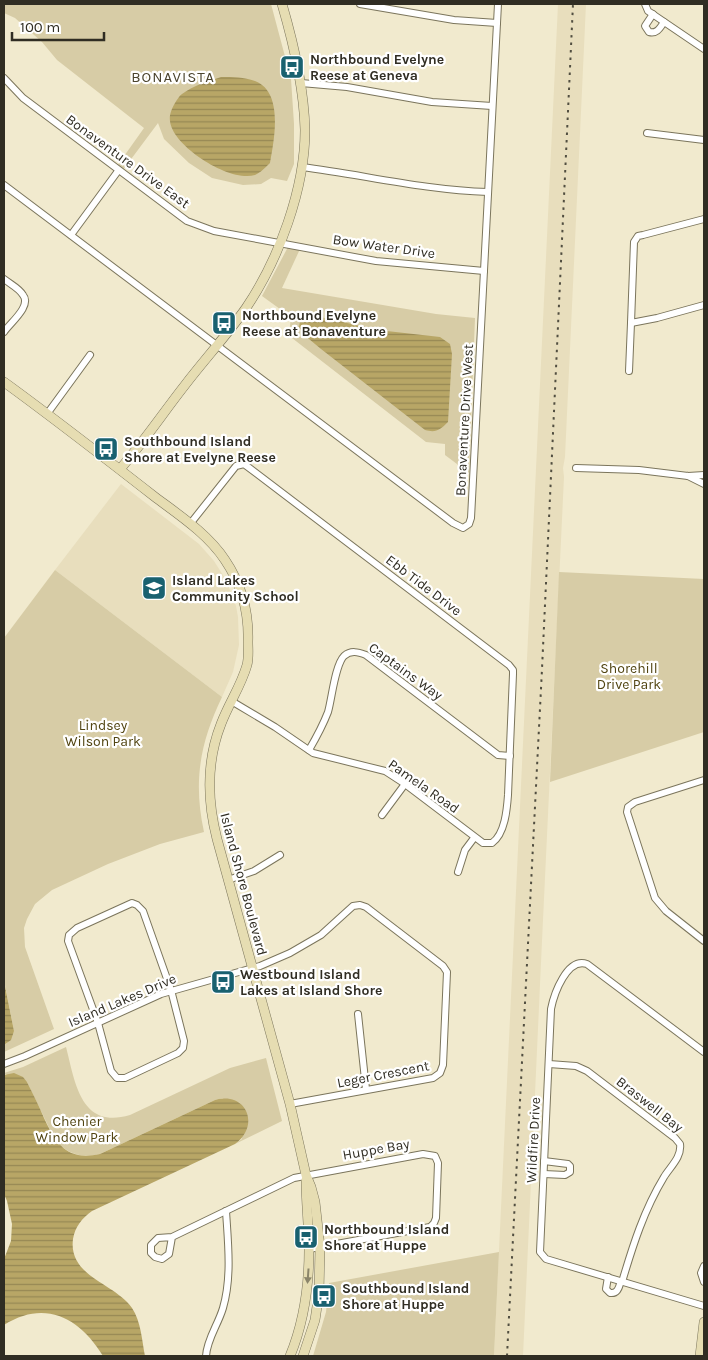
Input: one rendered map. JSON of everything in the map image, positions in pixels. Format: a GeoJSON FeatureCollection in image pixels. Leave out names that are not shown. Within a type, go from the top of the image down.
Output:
{"type":"FeatureCollection","features":[{"type":"Feature","properties":{"kind":"street"},"geometry":{"type":"LineString","coordinates":[[120,469],[246,307],[267,271],[293,206],[302,167],[305,130],[301,83],[294,45],[282,4]]}},
{"type":"Feature","properties":{"kind":"street"},"geometry":{"type":"LineString","coordinates":[[360,4],[454,20],[497,22]]}},
{"type":"Feature","properties":{"kind":"street","name":"Bonaventure Drive West"},"geometry":{"type":"LineString","coordinates":[[217,345],[453,523],[463,528],[469,524],[471,518],[498,4]]}},
{"type":"Feature","properties":{"kind":"street"},"geometry":{"type":"LineString","coordinates":[[645,4],[648,11],[704,49]]}},
{"type":"Feature","properties":{"kind":"street"},"geometry":{"type":"LineString","coordinates":[[653,14],[646,26],[649,32],[657,31],[664,22]]}},
{"type":"Feature","properties":{"kind":"street","name":"Bonaventure Drive East"},"geometry":{"type":"LineString","coordinates":[[4,78],[23,98],[187,220],[214,231],[280,242]]}},
{"type":"Feature","properties":{"kind":"street"},"geometry":{"type":"LineString","coordinates":[[301,83],[347,87],[432,102],[492,106]]}},
{"type":"Feature","properties":{"kind":"street"},"geometry":{"type":"LineString","coordinates":[[647,133],[704,140]]}},
{"type":"Feature","properties":{"kind":"street"},"geometry":{"type":"LineString","coordinates":[[302,167],[425,187],[488,192]]}},
{"type":"Feature","properties":{"kind":"street"},"geometry":{"type":"LineString","coordinates":[[71,234],[118,170]]}},
{"type":"Feature","properties":{"kind":"street"},"geometry":{"type":"LineString","coordinates":[[4,185],[217,345]]}},
{"type":"Feature","properties":{"kind":"street"},"geometry":{"type":"LineString","coordinates":[[629,371],[634,242],[638,236],[704,219]]}},
{"type":"Feature","properties":{"kind":"street","name":"Bow Water Drive"},"geometry":{"type":"LineString","coordinates":[[280,242],[376,261],[484,271]]}},
{"type":"Feature","properties":{"kind":"street"},"geometry":{"type":"LineString","coordinates":[[4,279],[24,296],[26,302],[24,308],[4,332]]}},
{"type":"Feature","properties":{"kind":"street"},"geometry":{"type":"LineString","coordinates":[[631,323],[704,305]]}},
{"type":"Feature","properties":{"kind":"street"},"geometry":{"type":"LineString","coordinates":[[47,414],[90,355]]}},
{"type":"Feature","properties":{"kind":"street","name":"Island Shore Boulevard"},"geometry":{"type":"LineString","coordinates":[[4,382],[120,469],[208,540],[225,559],[239,583],[246,604],[249,627],[248,662],[241,684],[217,735],[209,775],[211,817],[290,1104],[314,1202],[320,1247],[319,1293],[315,1320],[303,1356]]}},
{"type":"Feature","properties":{"kind":"street","name":"Ebb Tide Drive"},"geometry":{"type":"LineString","coordinates":[[190,524],[236,466],[244,464],[509,665],[513,670],[513,674],[510,756],[505,814],[499,835],[492,844]]}},
{"type":"Feature","properties":{"kind":"street"},"geometry":{"type":"LineString","coordinates":[[576,468],[649,471],[688,476],[704,475]]}},
{"type":"Feature","properties":{"kind":"street"},"geometry":{"type":"LineString","coordinates":[[688,476],[704,484]]}},
{"type":"Feature","properties":{"kind":"street","name":"Captains Way"},"geometry":{"type":"LineString","coordinates":[[309,750],[328,712],[340,663],[345,655],[358,652],[366,654],[498,755],[510,756]]}},
{"type":"Feature","properties":{"kind":"street","name":"Pamela Road"},"geometry":{"type":"LineString","coordinates":[[233,702],[319,755],[385,771],[405,784],[474,838],[483,843],[492,844]]}},
{"type":"Feature","properties":{"kind":"street"},"geometry":{"type":"LineString","coordinates":[[704,780],[635,802],[628,808],[627,812],[655,898],[666,912],[704,941]]}},
{"type":"Feature","properties":{"kind":"street"},"geometry":{"type":"LineString","coordinates":[[382,815],[405,784]]}},
{"type":"Feature","properties":{"kind":"street"},"geometry":{"type":"LineString","coordinates":[[458,872],[465,850],[474,838]]}},
{"type":"Feature","properties":{"kind":"street"},"geometry":{"type":"LineString","coordinates":[[228,880],[254,871],[280,856]]}},
{"type":"Feature","properties":{"kind":"street"},"geometry":{"type":"LineString","coordinates":[[132,903],[137,905],[143,911],[171,990],[184,1041],[183,1048],[178,1053],[125,1078],[117,1078],[111,1071],[98,1023],[68,941],[69,936],[77,928],[132,903]]}},
{"type":"Feature","properties":{"kind":"street","name":"Leger Crescent"},"geometry":{"type":"LineString","coordinates":[[252,968],[268,963],[306,945],[332,927],[354,906],[360,905],[366,907],[443,966],[447,972],[443,1065],[440,1073],[433,1078],[290,1104]]}},
{"type":"Feature","properties":{"kind":"street","name":"Wildfire Drive"},"geometry":{"type":"LineString","coordinates":[[704,1052],[587,964],[577,963],[560,983],[554,995],[551,1009],[540,1252],[546,1259],[704,1306]]}},
{"type":"Feature","properties":{"kind":"street","name":"Island Lakes Drive"},"geometry":{"type":"LineString","coordinates":[[4,1064],[26,1056],[131,1006],[171,990],[252,968]]}},
{"type":"Feature","properties":{"kind":"street"},"geometry":{"type":"LineString","coordinates":[[358,1014],[366,1090]]}},
{"type":"Feature","properties":{"kind":"street","name":"Braswell Bay"},"geometry":{"type":"LineString","coordinates":[[549,1064],[576,1066],[587,1071],[675,1138],[680,1144],[680,1154],[652,1197],[641,1222],[621,1281]]}},
{"type":"Feature","properties":{"kind":"street","name":"Huppe Bay"},"geometry":{"type":"LineString","coordinates":[[306,1175],[423,1154],[435,1156],[438,1163],[436,1218],[434,1224],[430,1227],[309,1249]]}},
{"type":"Feature","properties":{"kind":"street"},"geometry":{"type":"LineString","coordinates":[[544,1162],[568,1164],[571,1169],[565,1175],[544,1174]]}},
{"type":"Feature","properties":{"kind":"street"},"geometry":{"type":"LineString","coordinates":[[172,1237],[294,1178],[306,1175]]}},
{"type":"Feature","properties":{"kind":"street","name":"Island Shore Boulevard"},"geometry":{"type":"LineString","coordinates":[[290,1356],[300,1330],[307,1287],[309,1249],[306,1175]]}},
{"type":"Feature","properties":{"kind":"street"},"geometry":{"type":"LineString","coordinates":[[206,1356],[209,1341],[223,1310],[228,1279],[229,1255],[226,1211]]}},
{"type":"Feature","properties":{"kind":"street"},"geometry":{"type":"LineString","coordinates":[[704,1266],[701,1273],[704,1282]]}},
{"type":"Feature","properties":{"kind":"street"},"geometry":{"type":"LineString","coordinates":[[608,1277],[606,1290],[610,1294],[618,1290],[621,1281]]}},
{"type":"Feature","properties":{"kind":"street"},"geometry":{"type":"LineString","coordinates":[[700,1356],[704,1322]]}},
{"type":"Feature","properties":{"kind":"shaded area"},"geometry":{"type":"Polygon","coordinates":[[[558,4],[586,4],[523,1356],[494,1356],[558,4]]]}},
{"type":"Feature","properties":{"kind":"shaded area"},"geometry":{"type":"Polygon","coordinates":[[[221,77],[243,78],[255,81],[264,87],[270,95],[274,106],[275,130],[270,163],[255,175],[244,176],[218,168],[191,151],[173,131],[170,114],[180,96],[196,86],[221,77]]]}},
{"type":"Feature","properties":{"kind":"shaded area"},"geometry":{"type":"Polygon","coordinates":[[[305,316],[316,316],[378,330],[440,337],[450,344],[452,354],[448,422],[438,430],[425,430],[303,334],[299,327],[300,321],[305,316]]]}},
{"type":"Feature","properties":{"kind":"shaded area","name":"Island Lakes Community School"},"geometry":{"type":"Polygon","coordinates":[[[121,484],[199,544],[214,561],[226,580],[236,606],[239,645],[233,672],[222,697],[55,570],[121,484]]]}},
{"type":"Feature","properties":{"kind":"shaded area"},"geometry":{"type":"Polygon","coordinates":[[[4,981],[14,1031],[11,1040],[4,1045],[4,981]]]}},
{"type":"Feature","properties":{"kind":"shaded area"},"geometry":{"type":"Polygon","coordinates":[[[14,1073],[23,1077],[27,1082],[49,1128],[59,1143],[64,1149],[79,1155],[100,1154],[215,1100],[235,1100],[242,1105],[246,1112],[248,1119],[247,1128],[243,1136],[235,1144],[92,1211],[82,1220],[75,1231],[73,1252],[78,1262],[85,1271],[124,1299],[132,1308],[139,1325],[145,1356],[103,1356],[84,1331],[60,1316],[47,1313],[19,1317],[4,1325],[4,1259],[11,1241],[12,1224],[4,1194],[4,1075],[14,1073]]]}},
{"type":"Feature","properties":{"kind":"green space"},"geometry":{"type":"Polygon","coordinates":[[[4,4],[271,4],[291,79],[294,164],[287,181],[271,178],[261,184],[243,185],[212,178],[189,163],[164,139],[158,123],[123,170],[117,166],[144,128],[57,60],[42,42],[15,18],[4,13],[4,4]]]}},
{"type":"Feature","properties":{"kind":"green space"},"geometry":{"type":"Polygon","coordinates":[[[288,247],[300,249],[282,288],[436,314],[475,318],[469,473],[445,455],[445,444],[426,442],[292,338],[291,317],[262,296],[288,247]]]}},
{"type":"Feature","properties":{"kind":"green space","name":"Lindsey Wilson Park"},"geometry":{"type":"Polygon","coordinates":[[[55,570],[222,697],[208,730],[201,763],[199,796],[204,832],[160,844],[108,864],[52,890],[35,904],[24,928],[25,947],[54,1029],[4,1052],[4,1045],[14,1031],[4,980],[4,638],[55,570]]]}},
{"type":"Feature","properties":{"kind":"green space","name":"Shorehill Drive Park"},"geometry":{"type":"Polygon","coordinates":[[[559,572],[704,579],[704,732],[550,782],[559,572]]]}},
{"type":"Feature","properties":{"kind":"green space","name":"Chenier Window Park"},"geometry":{"type":"Polygon","coordinates":[[[66,1047],[77,1087],[83,1099],[90,1109],[100,1115],[113,1118],[130,1115],[230,1068],[266,1058],[282,1121],[235,1144],[242,1139],[223,1098],[100,1154],[87,1156],[70,1152],[55,1140],[27,1082],[4,1075],[4,1073],[23,1067],[66,1047]]]}},
{"type":"Feature","properties":{"kind":"green space"},"geometry":{"type":"Polygon","coordinates":[[[499,1252],[494,1356],[313,1356],[326,1312],[329,1283],[499,1252]]]}},
{"type":"Feature","properties":{"kind":"railway"},"geometry":{"type":"LineString","coordinates":[[507,1356],[573,4]]}},
{"type":"Feature","properties":{"kind":"place","name":"Northbound Evelyne Reese at Geneva"},"geometry":{"type":"Point","coordinates":[292,67]}},
{"type":"Feature","properties":{"kind":"place","name":"Northbound Evelyne Reese at Bonaventure"},"geometry":{"type":"Point","coordinates":[224,323]}},
{"type":"Feature","properties":{"kind":"place","name":"Southbound Island Shore at Evelyne Reese"},"geometry":{"type":"Point","coordinates":[106,449]}},
{"type":"Feature","properties":{"kind":"place","name":"Island Lakes Community School"},"geometry":{"type":"Point","coordinates":[154,588]}},
{"type":"Feature","properties":{"kind":"place","name":"Westbound Island Lakes at Island Shore"},"geometry":{"type":"Point","coordinates":[223,982]}},
{"type":"Feature","properties":{"kind":"place","name":"Northbound Island Shore at Huppe"},"geometry":{"type":"Point","coordinates":[306,1237]}},
{"type":"Feature","properties":{"kind":"place","name":"Southbound Island Shore at Huppe"},"geometry":{"type":"Point","coordinates":[324,1296]}},
{"type":"Feature","properties":{"kind":"district","name":"BONAVISTA"},"geometry":{"type":"Point","coordinates":[173,77]}}]}
